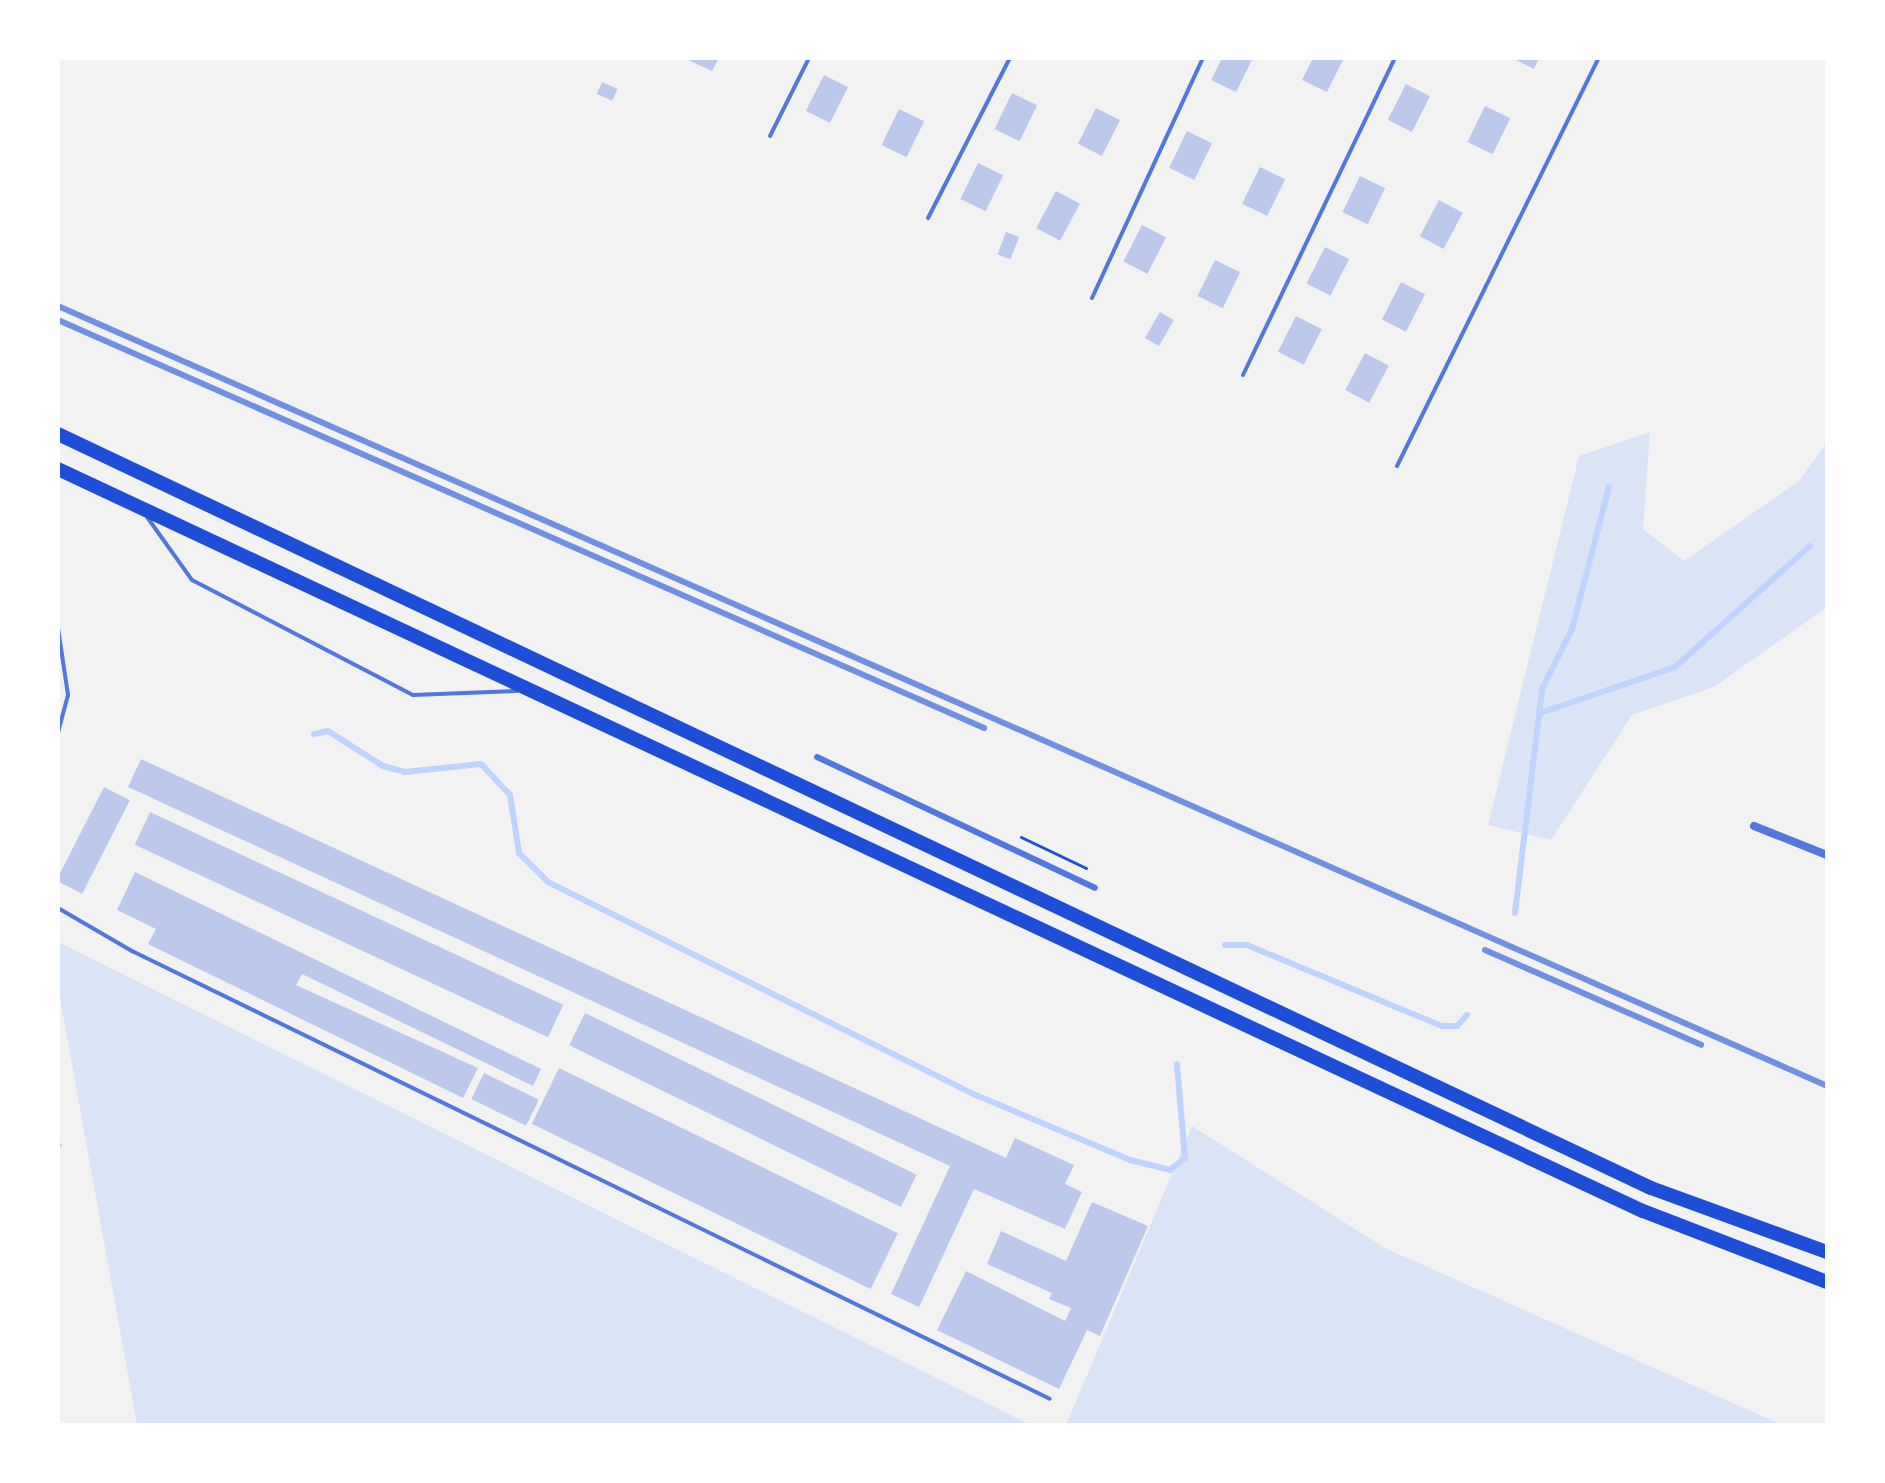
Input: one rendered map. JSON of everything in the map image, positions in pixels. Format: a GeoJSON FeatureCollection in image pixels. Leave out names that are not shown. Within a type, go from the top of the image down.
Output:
{"type":"FeatureCollection","features":[{"type":"Feature","properties":{"kind":"highway"},"geometry":{"type":"LineString","coordinates":[[58,434],[1651,1188],[1827,1252]]}},
{"type":"Feature","properties":{"kind":"highway"},"geometry":{"type":"LineString","coordinates":[[58,469],[1643,1211],[1827,1282]]}},
{"type":"Feature","properties":{"kind":"street"},"geometry":{"type":"LineString","coordinates":[[817,757],[1095,888]]}},
{"type":"Feature","properties":{"kind":"street"},"geometry":{"type":"LineString","coordinates":[[1754,826],[1827,855]]}},
{"type":"Feature","properties":{"kind":"lane"},"geometry":{"type":"LineString","coordinates":[[770,136],[809,58]]}},
{"type":"Feature","properties":{"kind":"lane"},"geometry":{"type":"LineString","coordinates":[[928,218],[1010,58]]}},
{"type":"Feature","properties":{"kind":"lane"},"geometry":{"type":"LineString","coordinates":[[1092,298],[1203,58]]}},
{"type":"Feature","properties":{"kind":"lane"},"geometry":{"type":"LineString","coordinates":[[1243,375],[1395,58]]}},
{"type":"Feature","properties":{"kind":"lane"},"geometry":{"type":"LineString","coordinates":[[1397,466],[1599,58]]}},
{"type":"Feature","properties":{"kind":"lane"},"geometry":{"type":"LineString","coordinates":[[141,509],[192,580],[413,695],[529,690]]}},
{"type":"Feature","properties":{"kind":"lane"},"geometry":{"type":"LineString","coordinates":[[58,628],[68,695],[58,732]]}},
{"type":"Feature","properties":{"kind":"lane"},"geometry":{"type":"LineString","coordinates":[[58,908],[132,951],[1050,1399]]}},
{"type":"Feature","properties":{"kind":"path"},"geometry":{"type":"LineString","coordinates":[[1013,834],[1098,874]]}},
{"type":"Feature","properties":{"kind":"shaded area"},"geometry":{"type":"Polygon","coordinates":[[[1650,432],[1643,529],[1684,561],[1799,481],[1827,442],[1827,607],[1714,687],[1632,715],[1551,840],[1488,825],[1579,456],[1650,432]]]}},
{"type":"Feature","properties":{"kind":"shaded area"},"geometry":{"type":"Polygon","coordinates":[[[58,942],[1031,1425],[137,1425],[59,992],[58,942]]]}},
{"type":"Feature","properties":{"kind":"shaded area"},"geometry":{"type":"Polygon","coordinates":[[[1192,1126],[1385,1248],[1782,1425],[1066,1425],[1192,1126]]]}},
{"type":"Feature","properties":{"kind":"building"},"geometry":{"type":"Polygon","coordinates":[[[684,58],[719,58],[712,71],[684,58]]]}},
{"type":"Feature","properties":{"kind":"building"},"geometry":{"type":"Polygon","coordinates":[[[1222,58],[1253,58],[1236,92],[1211,80],[1222,58]]]}},
{"type":"Feature","properties":{"kind":"building"},"geometry":{"type":"Polygon","coordinates":[[[1313,58],[1344,58],[1327,92],[1302,80],[1313,58]]]}},
{"type":"Feature","properties":{"kind":"building"},"geometry":{"type":"Polygon","coordinates":[[[1512,58],[1539,58],[1534,69],[1512,58]]]}},
{"type":"Feature","properties":{"kind":"building"},"geometry":{"type":"Polygon","coordinates":[[[824,75],[848,87],[830,123],[806,111],[824,75]]]}},
{"type":"Feature","properties":{"kind":"building"},"geometry":{"type":"Polygon","coordinates":[[[602,82],[618,89],[612,101],[597,94],[602,82]]]}},
{"type":"Feature","properties":{"kind":"building"},"geometry":{"type":"Polygon","coordinates":[[[1406,84],[1430,96],[1412,132],[1388,120],[1406,84]]]}},
{"type":"Feature","properties":{"kind":"building"},"geometry":{"type":"Polygon","coordinates":[[[1012,93],[1037,105],[1020,141],[994,129],[1012,93]]]}},
{"type":"Feature","properties":{"kind":"building"},"geometry":{"type":"Polygon","coordinates":[[[1485,106],[1510,118],[1493,154],[1467,142],[1485,106]]]}},
{"type":"Feature","properties":{"kind":"building"},"geometry":{"type":"Polygon","coordinates":[[[1096,108],[1120,120],[1102,156],[1078,144],[1096,108]]]}},
{"type":"Feature","properties":{"kind":"building"},"geometry":{"type":"Polygon","coordinates":[[[899,109],[924,121],[907,157],[881,145],[899,109]]]}},
{"type":"Feature","properties":{"kind":"building"},"geometry":{"type":"Polygon","coordinates":[[[1187,131],[1212,143],[1194,180],[1169,168],[1187,131]]]}},
{"type":"Feature","properties":{"kind":"building"},"geometry":{"type":"Polygon","coordinates":[[[978,163],[1003,175],[986,211],[960,199],[978,163]]]}},
{"type":"Feature","properties":{"kind":"building"},"geometry":{"type":"Polygon","coordinates":[[[1260,167],[1285,179],[1267,216],[1242,204],[1260,167]]]}},
{"type":"Feature","properties":{"kind":"building"},"geometry":{"type":"Polygon","coordinates":[[[1360,176],[1385,188],[1368,224],[1342,212],[1360,176]]]}},
{"type":"Feature","properties":{"kind":"building"},"geometry":{"type":"Polygon","coordinates":[[[1056,191],[1080,204],[1060,241],[1036,228],[1056,191]]]}},
{"type":"Feature","properties":{"kind":"building"},"geometry":{"type":"Polygon","coordinates":[[[1439,200],[1463,213],[1444,249],[1420,236],[1439,200]]]}},
{"type":"Feature","properties":{"kind":"building"},"geometry":{"type":"Polygon","coordinates":[[[1142,225],[1166,237],[1147,274],[1123,262],[1142,225]]]}},
{"type":"Feature","properties":{"kind":"building"},"geometry":{"type":"Polygon","coordinates":[[[1006,232],[1019,237],[1010,259],[997,254],[1006,232]]]}},
{"type":"Feature","properties":{"kind":"building"},"geometry":{"type":"Polygon","coordinates":[[[1325,247],[1349,259],[1330,296],[1306,284],[1325,247]]]}},
{"type":"Feature","properties":{"kind":"building"},"geometry":{"type":"Polygon","coordinates":[[[1215,260],[1240,272],[1223,308],[1197,296],[1215,260]]]}},
{"type":"Feature","properties":{"kind":"building"},"geometry":{"type":"Polygon","coordinates":[[[1401,282],[1425,294],[1406,332],[1382,319],[1401,282]]]}},
{"type":"Feature","properties":{"kind":"building"},"geometry":{"type":"Polygon","coordinates":[[[1160,312],[1174,320],[1159,346],[1145,338],[1160,312]]]}},
{"type":"Feature","properties":{"kind":"building"},"geometry":{"type":"Polygon","coordinates":[[[1296,316],[1322,329],[1304,365],[1278,352],[1296,316]]]}},
{"type":"Feature","properties":{"kind":"building"},"geometry":{"type":"Polygon","coordinates":[[[1365,353],[1389,366],[1369,403],[1345,390],[1365,353]]]}},
{"type":"Feature","properties":{"kind":"building"},"geometry":{"type":"Polygon","coordinates":[[[141,759],[1006,1158],[1015,1138],[1074,1165],[1065,1184],[1082,1192],[1065,1229],[974,1189],[919,1307],[891,1294],[950,1166],[128,787],[141,759]]]}},
{"type":"Feature","properties":{"kind":"building"},"geometry":{"type":"Polygon","coordinates":[[[104,787],[130,800],[82,894],[58,881],[58,877],[104,787]]]}},
{"type":"Feature","properties":{"kind":"building"},"geometry":{"type":"Polygon","coordinates":[[[150,812],[563,1005],[548,1037],[135,845],[150,812]]]}},
{"type":"Feature","properties":{"kind":"building"},"geometry":{"type":"Polygon","coordinates":[[[135,872],[541,1069],[533,1086],[302,974],[296,985],[478,1068],[463,1098],[148,944],[156,929],[117,910],[135,872]]]}},
{"type":"Feature","properties":{"kind":"building"},"geometry":{"type":"Polygon","coordinates":[[[585,1013],[917,1175],[901,1207],[569,1045],[585,1013]]]}},
{"type":"Feature","properties":{"kind":"building"},"geometry":{"type":"Polygon","coordinates":[[[559,1068],[898,1233],[871,1289],[532,1124],[559,1068]]]}},
{"type":"Feature","properties":{"kind":"building"},"geometry":{"type":"Polygon","coordinates":[[[484,1073],[539,1100],[526,1126],[471,1099],[484,1073]]]}},
{"type":"Feature","properties":{"kind":"building"},"geometry":{"type":"Polygon","coordinates":[[[1092,1202],[1148,1226],[1100,1336],[1087,1330],[1059,1389],[937,1330],[966,1271],[1065,1321],[1071,1308],[1049,1299],[1052,1293],[987,1264],[1001,1231],[1066,1261],[1092,1202]]]}},
{"type":"Feature","properties":{"kind":"waterway"},"geometry":{"type":"LineString","coordinates":[[1515,913],[1542,689],[1572,629],[1609,487]]}},
{"type":"Feature","properties":{"kind":"waterway"},"geometry":{"type":"LineString","coordinates":[[1540,713],[1675,667],[1810,546]]}},
{"type":"Feature","properties":{"kind":"waterway"},"geometry":{"type":"LineString","coordinates":[[314,734],[328,731],[383,766],[405,772],[481,764],[510,795],[519,853],[548,882],[978,1096],[1130,1160],[1170,1170],[1185,1158],[1177,1064]]}},
{"type":"Feature","properties":{"kind":"waterway"},"geometry":{"type":"LineString","coordinates":[[1225,945],[1247,945],[1442,1026],[1457,1026],[1467,1015]]}},
{"type":"Feature","properties":{"kind":"railway"},"geometry":{"type":"LineString","coordinates":[[58,306],[1827,1086]]}},
{"type":"Feature","properties":{"kind":"railway"},"geometry":{"type":"LineString","coordinates":[[58,320],[984,728]]}},
{"type":"Feature","properties":{"kind":"railway"},"geometry":{"type":"LineString","coordinates":[[1485,950],[1701,1045]]}}]}
